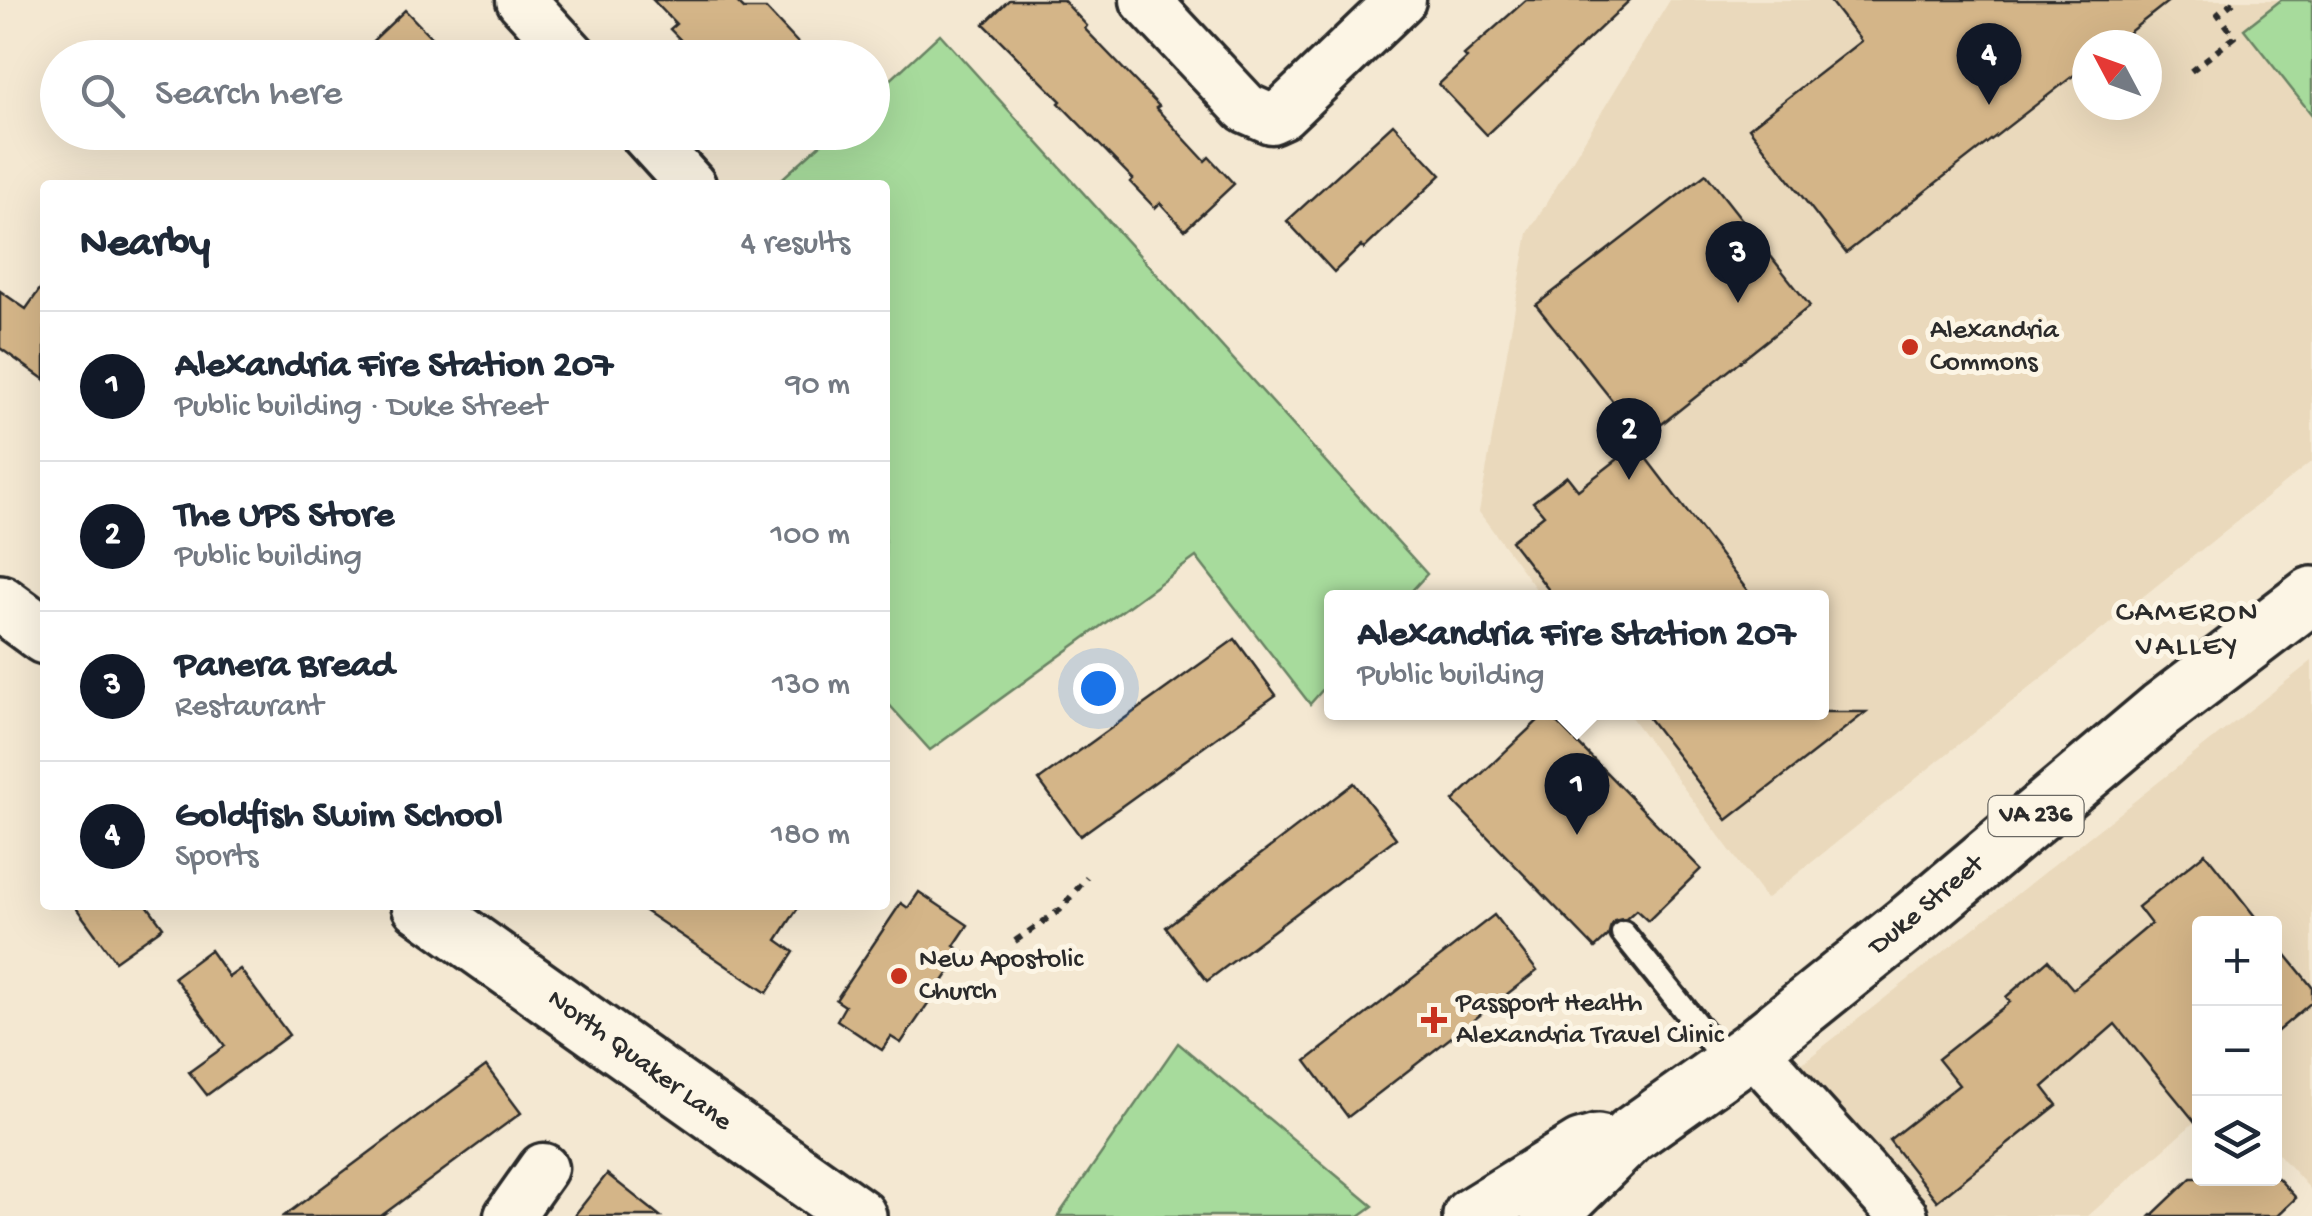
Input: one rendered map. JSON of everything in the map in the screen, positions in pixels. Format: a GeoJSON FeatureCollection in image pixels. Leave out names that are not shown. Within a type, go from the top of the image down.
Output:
{"type":"FeatureCollection","features":[{"type":"Feature","properties":{"kind":"main road","name":"Duke Street"},"geometry":{"type":"LineString","coordinates":[[1550,1216],[1631,1135],[1740,1057],[1911,921],[2161,710],[2312,595]]}},
{"type":"Feature","properties":{"kind":"main road"},"geometry":{"type":"LineString","coordinates":[[0,604],[40,632]]}},
{"type":"Feature","properties":{"kind":"main road","name":"North Quaker Lane"},"geometry":{"type":"LineString","coordinates":[[427,910],[858,1216]]}},
{"type":"Feature","properties":{"kind":"main road","name":"Duke Street"},"geometry":{"type":"LineString","coordinates":[[1470,1216],[1582,1148],[1631,1135]]}},
{"type":"Feature","properties":{"kind":"street"},"geometry":{"type":"LineString","coordinates":[[521,0],[558,40]]}},
{"type":"Feature","properties":{"kind":"street"},"geometry":{"type":"LineString","coordinates":[[1144,0],[1246,108],[1271,119],[1282,114],[1401,0]]}},
{"type":"Feature","properties":{"kind":"street"},"geometry":{"type":"LineString","coordinates":[[659,150],[686,180]]}},
{"type":"Feature","properties":{"kind":"street"},"geometry":{"type":"LineString","coordinates":[[1740,1057],[1903,1216]]}},
{"type":"Feature","properties":{"kind":"street"},"geometry":{"type":"LineString","coordinates":[[508,1216],[543,1168]]}},
{"type":"Feature","properties":{"kind":"lane"},"geometry":{"type":"LineString","coordinates":[[1624,933],[1740,1057]]}},
{"type":"Feature","properties":{"kind":"path"},"geometry":{"type":"LineString","coordinates":[[2192,71],[2236,37],[2218,14],[2236,0]]}},
{"type":"Feature","properties":{"kind":"path"},"geometry":{"type":"LineString","coordinates":[[1015,941],[1060,910],[1087,877]]}},
{"type":"Feature","properties":{"kind":"shaded area","name":"Alexandria Commons"},"geometry":{"type":"Polygon","coordinates":[[[1670,0],[2312,0],[2312,461],[1766,899],[1633,720],[1829,720],[1829,590],[1537,590],[1479,512],[1528,233],[1670,0]]]}},
{"type":"Feature","properties":{"kind":"shaded area"},"geometry":{"type":"Polygon","coordinates":[[[2312,661],[2312,1191],[2282,1158],[2282,916],[2192,916],[2192,1124],[2088,1216],[1934,1216],[1800,1065],[2312,661]]]}},
{"type":"Feature","properties":{"kind":"green space"},"geometry":{"type":"Polygon","coordinates":[[[2281,0],[2312,0],[2312,115],[2244,29],[2281,0]]]}},
{"type":"Feature","properties":{"kind":"green space"},"geometry":{"type":"Polygon","coordinates":[[[940,34],[1427,574],[1412,590],[1324,590],[1324,688],[1310,704],[1196,557],[930,750],[890,706],[890,180],[781,180],[814,150],[890,150],[890,80],[940,34]]]}},
{"type":"Feature","properties":{"kind":"green space"},"geometry":{"type":"Polygon","coordinates":[[[1178,1043],[1373,1206],[1359,1216],[1058,1216],[1178,1043]]]}},
{"type":"Feature","properties":{"kind":"building"},"geometry":{"type":"Polygon","coordinates":[[[653,0],[735,0],[744,9],[766,9],[795,40],[681,40],[670,29],[676,24],[653,0]]]}},
{"type":"Feature","properties":{"kind":"building"},"geometry":{"type":"Polygon","coordinates":[[[1009,0],[1063,0],[1205,161],[1209,157],[1234,184],[1185,230],[1160,203],[1155,208],[1061,101],[984,24],[1009,0]]]}},
{"type":"Feature","properties":{"kind":"building"},"geometry":{"type":"Polygon","coordinates":[[[1526,0],[1630,0],[1487,135],[1439,84],[1467,58],[1464,55],[1526,0]]]}},
{"type":"Feature","properties":{"kind":"building"},"geometry":{"type":"Polygon","coordinates":[[[1829,0],[2170,0],[2132,30],[2072,30],[2072,77],[1846,253],[1749,128],[1861,41],[1829,0]]]}},
{"type":"Feature","properties":{"kind":"building"},"geometry":{"type":"Polygon","coordinates":[[[405,10],[434,40],[374,40],[405,10]]]}},
{"type":"Feature","properties":{"kind":"building"},"geometry":{"type":"Polygon","coordinates":[[[1393,124],[1441,175],[1364,249],[1361,246],[1334,272],[1287,221],[1393,124]]]}},
{"type":"Feature","properties":{"kind":"building"},"geometry":{"type":"Polygon","coordinates":[[[1706,174],[1810,306],[1643,439],[1536,305],[1706,174]]]}},
{"type":"Feature","properties":{"kind":"building"},"geometry":{"type":"Polygon","coordinates":[[[40,289],[40,376],[0,348],[0,291],[26,309],[40,289]]]}},
{"type":"Feature","properties":{"kind":"building"},"geometry":{"type":"Polygon","coordinates":[[[1636,445],[1747,590],[1549,590],[1511,541],[1544,515],[1533,502],[1567,476],[1578,490],[1636,445]]]}},
{"type":"Feature","properties":{"kind":"building"},"geometry":{"type":"Polygon","coordinates":[[[1235,639],[1276,695],[1080,836],[1039,780],[1235,639]]]}},
{"type":"Feature","properties":{"kind":"building"},"geometry":{"type":"Polygon","coordinates":[[[1829,712],[1866,712],[1727,820],[1650,720],[1829,720],[1829,712]]]}},
{"type":"Feature","properties":{"kind":"building"},"geometry":{"type":"Polygon","coordinates":[[[1539,720],[1555,720],[1701,869],[1648,921],[1636,910],[1626,919],[1614,921],[1608,936],[1595,948],[1453,801],[1539,720]]]}},
{"type":"Feature","properties":{"kind":"building"},"geometry":{"type":"Polygon","coordinates":[[[1354,783],[1396,838],[1207,981],[1166,927],[1354,783]]]}},
{"type":"Feature","properties":{"kind":"building"},"geometry":{"type":"Polygon","coordinates":[[[2205,853],[2255,916],[2192,916],[2192,1118],[2115,1024],[2043,1087],[2057,1105],[1937,1201],[1889,1140],[1959,1085],[1938,1059],[2010,1002],[2006,997],[2048,960],[2073,989],[2151,924],[2138,907],[2205,853]]]}},
{"type":"Feature","properties":{"kind":"building","name":"New Apostolic Church"},"geometry":{"type":"Polygon","coordinates":[[[919,892],[968,925],[954,946],[963,952],[901,1043],[891,1037],[882,1050],[837,1020],[845,1006],[836,1000],[901,903],[908,908],[919,892]]]}},
{"type":"Feature","properties":{"kind":"building"},"geometry":{"type":"Polygon","coordinates":[[[78,910],[151,910],[163,927],[115,961],[78,910]]]}},
{"type":"Feature","properties":{"kind":"building"},"geometry":{"type":"Polygon","coordinates":[[[643,910],[797,910],[777,940],[794,952],[767,993],[643,910]]]}},
{"type":"Feature","properties":{"kind":"building"},"geometry":{"type":"Polygon","coordinates":[[[1494,915],[1537,971],[1348,1117],[1306,1061],[1494,915]]]}},
{"type":"Feature","properties":{"kind":"building"},"geometry":{"type":"Polygon","coordinates":[[[210,950],[229,977],[240,969],[289,1035],[207,1095],[189,1072],[225,1046],[174,977],[210,950]]]}},
{"type":"Feature","properties":{"kind":"building"},"geometry":{"type":"Polygon","coordinates":[[[2282,950],[2312,987],[2312,1002],[2282,1027],[2282,950]]]}},
{"type":"Feature","properties":{"kind":"building"},"geometry":{"type":"Polygon","coordinates":[[[486,1066],[521,1113],[381,1216],[284,1216],[486,1066]]]}},
{"type":"Feature","properties":{"kind":"building"},"geometry":{"type":"Polygon","coordinates":[[[607,1174],[660,1216],[574,1216],[607,1174]]]}},
{"type":"Feature","properties":{"kind":"building"},"geometry":{"type":"Polygon","coordinates":[[[2191,1178],[2192,1186],[2282,1186],[2282,1182],[2296,1198],[2277,1216],[2151,1216],[2191,1178]]]}},
{"type":"Feature","properties":{"kind":"place","name":"Goldfish Swim School"},"geometry":{"type":"Point","coordinates":[1989,105]}},
{"type":"Feature","properties":{"kind":"place","name":"Panera Bread"},"geometry":{"type":"Point","coordinates":[1738,303]}},
{"type":"Feature","properties":{"kind":"place","name":"Alexandria Commons"},"geometry":{"type":"Point","coordinates":[1910,347]}},
{"type":"Feature","properties":{"kind":"place","name":"The UPS Store"},"geometry":{"type":"Point","coordinates":[1629,480]}},
{"type":"Feature","properties":{"kind":"place","name":"Alexandria Fire Station 207"},"geometry":{"type":"Point","coordinates":[1577,835]}},
{"type":"Feature","properties":{"kind":"place","name":"New Apostolic Church"},"geometry":{"type":"Point","coordinates":[899,976]}},
{"type":"Feature","properties":{"kind":"place","name":"Passport Health Alexandria Travel Clinic"},"geometry":{"type":"Point","coordinates":[1434,1020]}},
{"type":"Feature","properties":{"kind":"district","name":"CAMERON VALLEY"},"geometry":{"type":"Point","coordinates":[2188,631]}}]}
